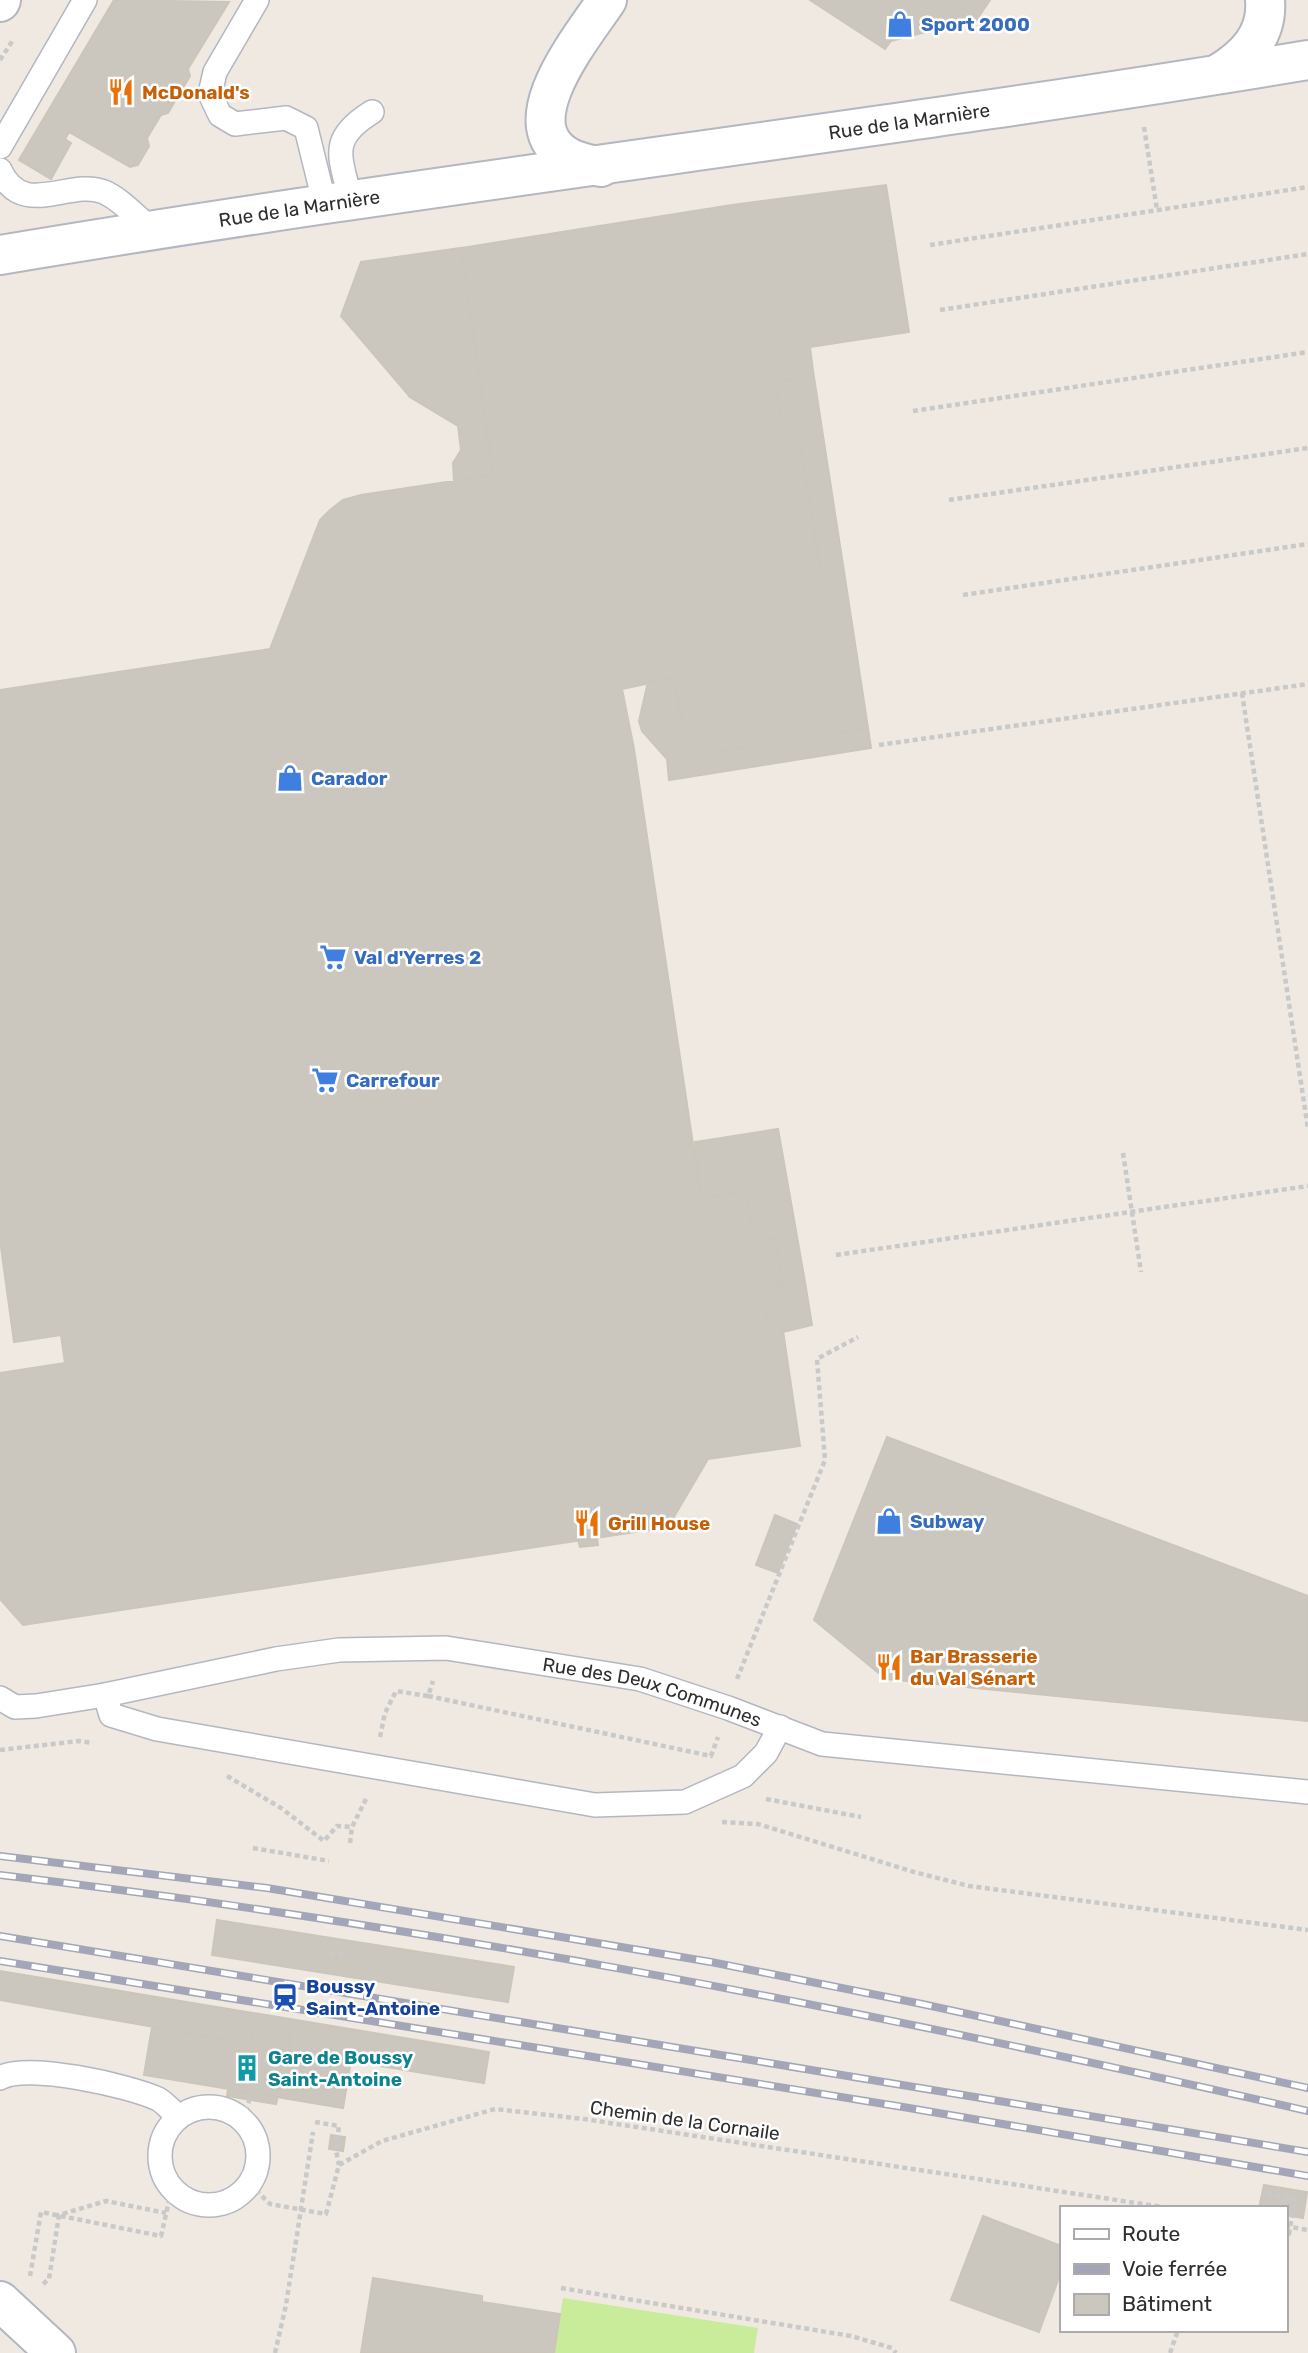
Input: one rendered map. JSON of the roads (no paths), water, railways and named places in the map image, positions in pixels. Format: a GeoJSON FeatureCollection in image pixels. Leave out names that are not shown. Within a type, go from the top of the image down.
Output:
{"type":"FeatureCollection","features":[{"type":"Feature","properties":{"kind":"street","name":"Rue de la Marnière"},"geometry":{"type":"LineString","coordinates":[[601,167],[574,160],[553,145],[546,132],[545,114],[550,89],[607,0]]}},
{"type":"Feature","properties":{"kind":"street","name":"Rue de la Marnière"},"geometry":{"type":"LineString","coordinates":[[1217,75],[1240,61],[1256,42],[1266,15],[1265,0]]}},
{"type":"Feature","properties":{"kind":"street","name":"Rue de la Marnière"},"geometry":{"type":"LineString","coordinates":[[0,255],[265,211],[338,204],[601,167],[1308,60]]}},
{"type":"Feature","properties":{"kind":"street"},"geometry":{"type":"LineString","coordinates":[[0,2301],[56,2353]]}},
{"type":"Feature","properties":{"kind":"lane"},"geometry":{"type":"LineString","coordinates":[[0,147],[85,0]]}},
{"type":"Feature","properties":{"kind":"lane"},"geometry":{"type":"LineString","coordinates":[[257,0],[215,72],[210,94],[220,116],[235,124],[286,118],[306,128],[338,204]]}},
{"type":"Feature","properties":{"kind":"lane"},"geometry":{"type":"LineString","coordinates":[[338,204],[343,135],[353,124],[372,113]]}},
{"type":"Feature","properties":{"kind":"lane"},"geometry":{"type":"LineString","coordinates":[[0,170],[5,182],[18,192],[39,196],[92,189],[107,193],[153,230]]}},
{"type":"Feature","properties":{"kind":"lane","name":"Rue des Deux Communes"},"geometry":{"type":"LineString","coordinates":[[0,1698],[15,1707],[105,1695],[276,1658],[339,1650],[446,1648],[640,1679],[728,1708],[822,1744],[1308,1792]]}},
{"type":"Feature","properties":{"kind":"lane"},"geometry":{"type":"LineString","coordinates":[[105,1695],[111,1715],[158,1729],[595,1805],[685,1802],[743,1776],[766,1753],[780,1727]]}},
{"type":"Feature","properties":{"kind":"lane"},"geometry":{"type":"LineString","coordinates":[[0,2078],[56,2073],[160,2100],[178,2117]]}},
{"type":"Feature","properties":{"kind":"lane"},"geometry":{"type":"LineString","coordinates":[[211,2106],[228,2109],[242,2119],[253,2133],[259,2149],[258,2167],[250,2184],[237,2197],[220,2204],[201,2205],[184,2199],[163,2176],[161,2144],[178,2117],[193,2109],[211,2106]]}},
{"type":"Feature","properties":{"kind":"railway"},"geometry":{"type":"LineString","coordinates":[[0,1856],[267,1888],[711,1962],[922,2004],[1308,2088]]}},
{"type":"Feature","properties":{"kind":"railway"},"geometry":{"type":"LineString","coordinates":[[0,1875],[329,1920],[657,1975],[983,2040],[1308,2111]]}},
{"type":"Feature","properties":{"kind":"railway"},"geometry":{"type":"LineString","coordinates":[[0,1936],[1308,2152]]}},
{"type":"Feature","properties":{"kind":"railway"},"geometry":{"type":"LineString","coordinates":[[0,1961],[903,2107],[1308,2176]]}},
{"type":"Feature","properties":{"kind":"place","name":"Sport 2000"},"geometry":{"type":"Point","coordinates":[900,24]}},
{"type":"Feature","properties":{"kind":"place","name":"McDonald's"},"geometry":{"type":"Point","coordinates":[121,92]}},
{"type":"Feature","properties":{"kind":"place","name":"Carador"},"geometry":{"type":"Point","coordinates":[290,778]}},
{"type":"Feature","properties":{"kind":"place","name":"Val d'Yerres 2"},"geometry":{"type":"Point","coordinates":[333,957]}},
{"type":"Feature","properties":{"kind":"place","name":"Carrefour"},"geometry":{"type":"Point","coordinates":[325,1080]}},
{"type":"Feature","properties":{"kind":"place","name":"Subway"},"geometry":{"type":"Point","coordinates":[889,1521]}},
{"type":"Feature","properties":{"kind":"place","name":"Grill House"},"geometry":{"type":"Point","coordinates":[587,1523]}},
{"type":"Feature","properties":{"kind":"place","name":"Bar Brasserie du Val Sénart"},"geometry":{"type":"Point","coordinates":[889,1667]}},
{"type":"Feature","properties":{"kind":"place","name":"Boussy Saint-Antoine"},"geometry":{"type":"Point","coordinates":[285,1997]}},
{"type":"Feature","properties":{"kind":"place","name":"Gare de Boussy Saint-Antoine"},"geometry":{"type":"Point","coordinates":[247,2068]}}]}
